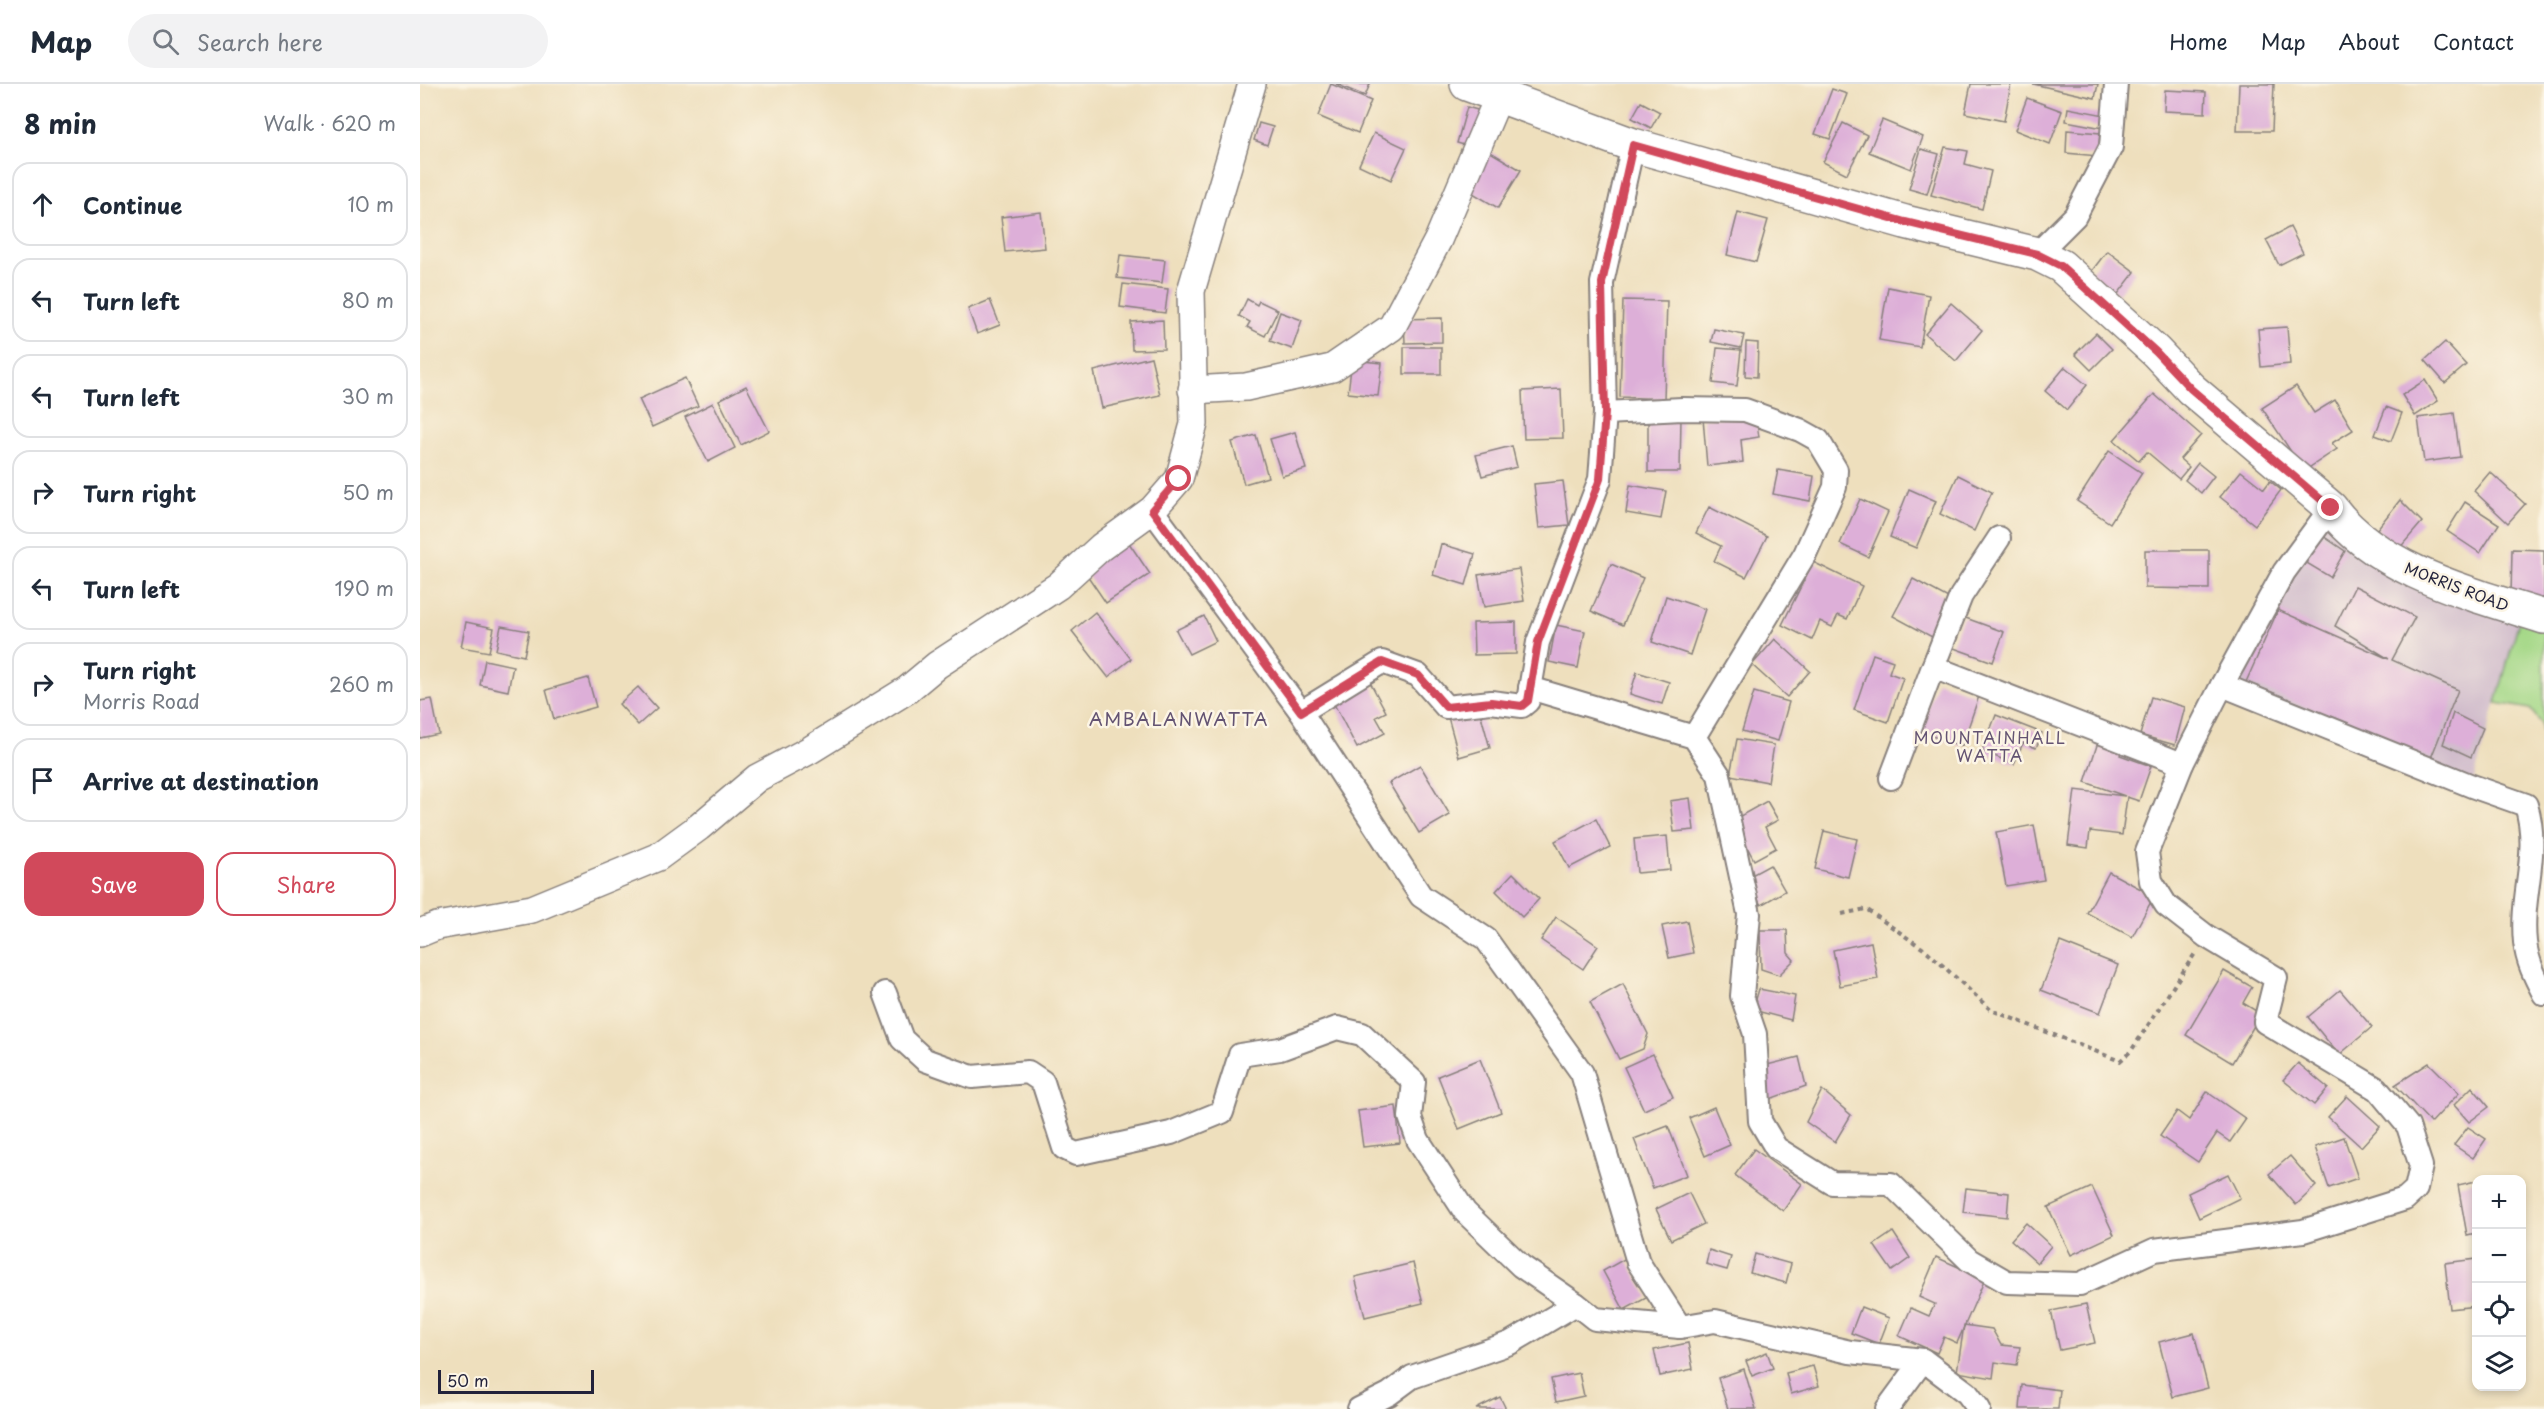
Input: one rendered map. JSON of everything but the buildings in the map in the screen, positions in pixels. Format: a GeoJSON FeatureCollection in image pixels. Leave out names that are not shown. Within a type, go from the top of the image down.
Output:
{"type":"FeatureCollection","features":[{"type":"Feature","properties":{"kind":"main road","name":"MORRIS ROAD"},"geometry":{"type":"LineString","coordinates":[[1467,84],[1633,145],[1905,222],[2037,254],[2061,266],[2156,352],[2191,389],[2331,508],[2342,522],[2381,555],[2432,579],[2544,617]]}},
{"type":"Feature","properties":{"kind":"street"},"geometry":{"type":"LineString","coordinates":[[420,933],[437,926],[532,909],[658,857],[699,827],[758,778],[810,750],[908,690],[938,665],[1058,586],[1101,547],[1152,510],[1179,479],[1194,424],[1191,291],[1252,84]]}},
{"type":"Feature","properties":{"kind":"street"},"geometry":{"type":"LineString","coordinates":[[2037,254],[2075,216],[2111,147],[2116,84]]}},
{"type":"Feature","properties":{"kind":"street"},"geometry":{"type":"LineString","coordinates":[[1192,390],[1246,387],[1332,368],[1392,327],[1438,240],[1499,96]]}},
{"type":"Feature","properties":{"kind":"street"},"geometry":{"type":"LineString","coordinates":[[1301,712],[1382,662],[1418,675],[1446,707],[1491,702],[1522,706],[1528,701],[1538,642],[1600,479],[1605,413],[1602,283],[1633,145]]}},
{"type":"Feature","properties":{"kind":"street"},"geometry":{"type":"LineString","coordinates":[[1605,413],[1682,409],[1745,410],[1800,430],[1818,440],[1836,470],[1835,487],[1805,554],[1694,737]]}},
{"type":"Feature","properties":{"kind":"street"},"geometry":{"type":"LineString","coordinates":[[1530,688],[1694,737],[1719,775],[1749,914],[1742,996],[1755,1034],[1760,1120],[1776,1148],[1832,1183],[1891,1184],[1969,1260],[2007,1282],[2080,1284],[2154,1250],[2303,1231],[2405,1198],[2416,1189],[2421,1166],[2408,1126],[2377,1089],[2265,1022],[2276,978],[2206,936],[2166,905],[2151,881],[2147,852],[2182,764],[2222,685],[2284,572],[2331,508]]}},
{"type":"Feature","properties":{"kind":"street"},"geometry":{"type":"LineString","coordinates":[[1152,510],[1301,712],[1421,896],[1486,939],[1582,1073],[1638,1262],[1680,1327]]}},
{"type":"Feature","properties":{"kind":"street"},"geometry":{"type":"LineString","coordinates":[[1891,778],[1961,596],[2000,538]]}},
{"type":"Feature","properties":{"kind":"street"},"geometry":{"type":"LineString","coordinates":[[1933,667],[2182,764]]}},
{"type":"Feature","properties":{"kind":"street"},"geometry":{"type":"LineString","coordinates":[[2222,685],[2472,786],[2526,805],[2532,824],[2532,863],[2526,910],[2525,942],[2532,971],[2544,994]]}},
{"type":"Feature","properties":{"kind":"street"},"geometry":{"type":"LineString","coordinates":[[885,993],[902,1039],[925,1060],[972,1077],[1028,1072],[1043,1082],[1064,1148],[1076,1154],[1171,1133],[1222,1112],[1240,1055],[1280,1048],[1337,1028],[1362,1034],[1414,1082],[1410,1117],[1418,1140],[1466,1212],[1521,1266],[1595,1319],[1680,1327],[1714,1321],[1850,1352],[1923,1360],[1968,1393],[1978,1409]]}},
{"type":"Feature","properties":{"kind":"street"},"geometry":{"type":"LineString","coordinates":[[1359,1409],[1391,1402],[1412,1377],[1510,1343],[1576,1304]]}},
{"type":"Feature","properties":{"kind":"street"},"geometry":{"type":"LineString","coordinates":[[1887,1409],[1923,1360]]}},
{"type":"Feature","properties":{"kind":"path"},"geometry":{"type":"LineString","coordinates":[[1842,914],[1866,909],[1928,952],[1991,1010],[2120,1061],[2131,1051],[2206,936]]}},
{"type":"Feature","properties":{"kind":"shaded area"},"geometry":{"type":"Polygon","coordinates":[[[2331,508],[2342,523],[2522,610],[2472,786],[2222,685],[2331,508]]]}},
{"type":"Feature","properties":{"kind":"green space"},"geometry":{"type":"Polygon","coordinates":[[[2522,610],[2544,617],[2544,749],[2541,723],[2530,709],[2496,703],[2522,610]]]}},
{"type":"Feature","properties":{"kind":"district","name":"AMBALANWATTA"},"geometry":{"type":"Point","coordinates":[1179,718]}},
{"type":"Feature","properties":{"kind":"district","name":"MOUNTAINHALL WATTA"},"geometry":{"type":"Point","coordinates":[1990,746]}},
{"type":"Feature","properties":{"kind":"route"},"geometry":{"type":"LineString","coordinates":[[1179,479],[1152,510],[1301,712],[1382,662],[1418,675],[1446,707],[1491,702],[1522,706],[1528,701],[1538,642],[1600,479],[1605,413],[1602,283],[1633,145],[1905,222],[2037,254],[2061,266],[2156,352],[2191,389],[2331,508]]}}]}
